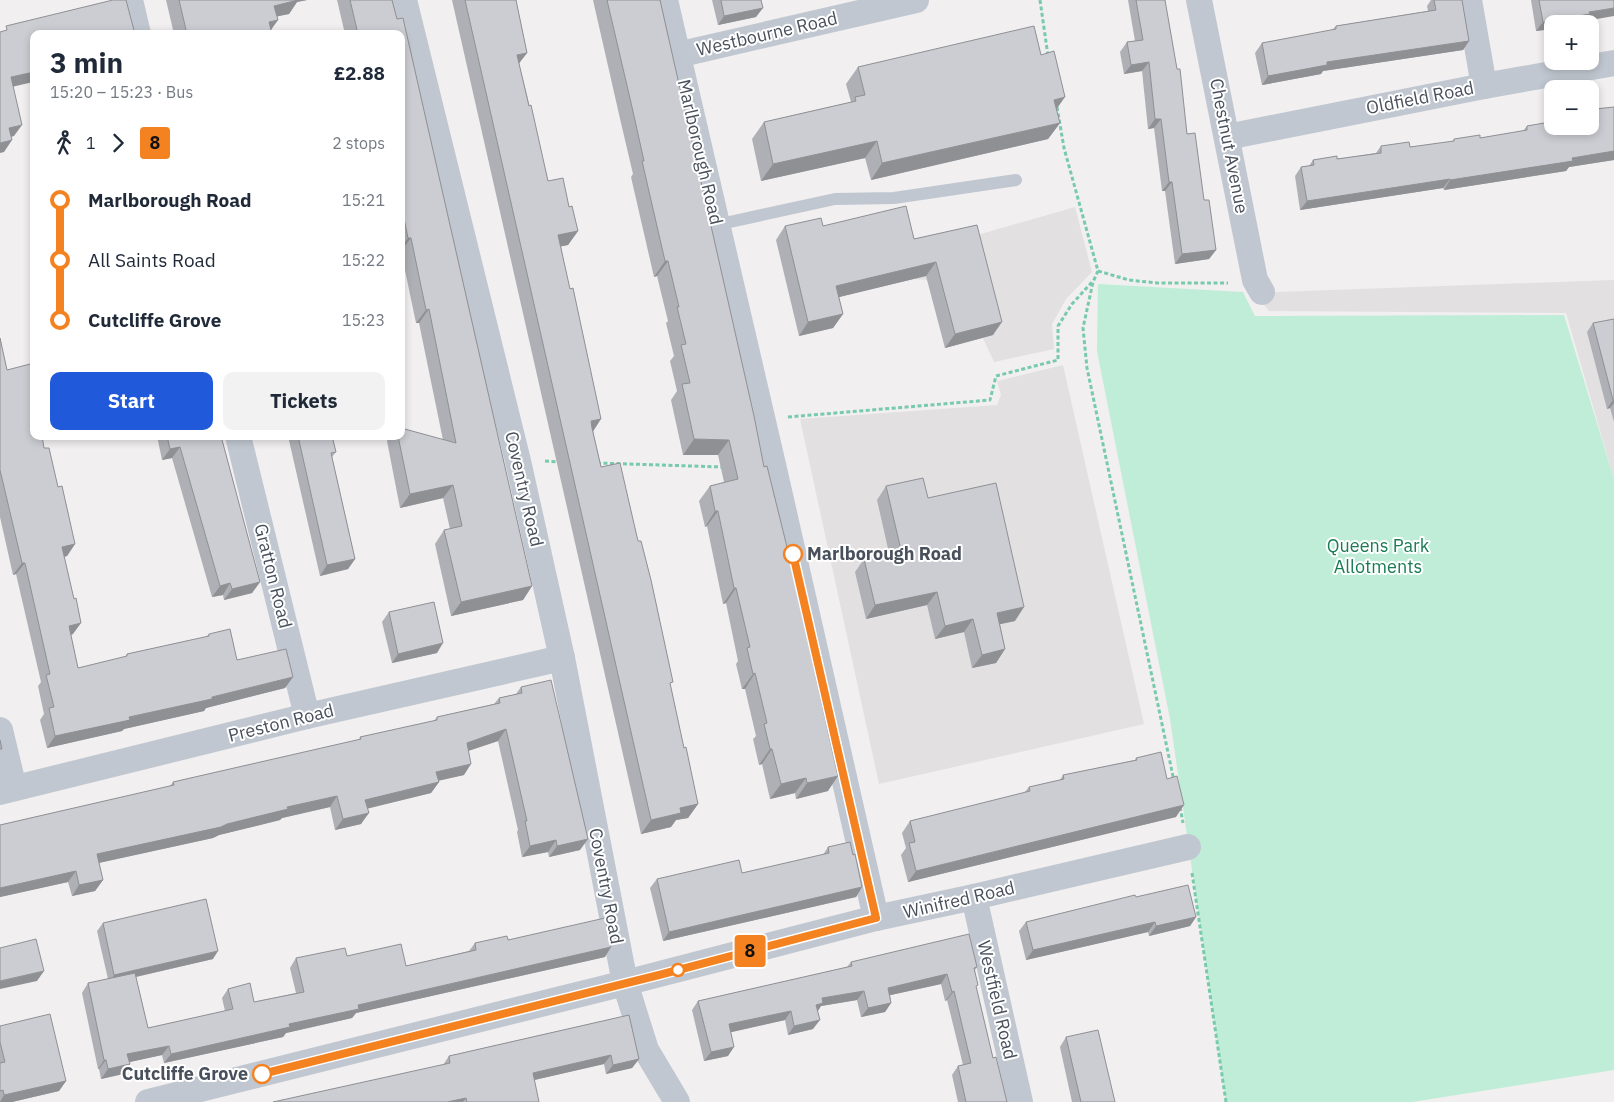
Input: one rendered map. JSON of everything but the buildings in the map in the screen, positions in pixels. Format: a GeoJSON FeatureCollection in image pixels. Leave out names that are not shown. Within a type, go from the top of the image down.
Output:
{"type":"FeatureCollection","features":[{"type":"Feature","properties":{"kind":"street"},"geometry":{"type":"LineString","coordinates":[[130,0],[137,30]]}},
{"type":"Feature","properties":{"kind":"street","name":"Coventry Road"},"geometry":{"type":"LineString","coordinates":[[404,0],[518,460],[562,658],[625,983],[646,1050],[677,1102]]}},
{"type":"Feature","properties":{"kind":"street","name":"Marlborough Road"},"geometry":{"type":"LineString","coordinates":[[665,0],[876,918]]}},
{"type":"Feature","properties":{"kind":"street","name":"Westbourne Road"},"geometry":{"type":"LineString","coordinates":[[677,55],[916,0]]}},
{"type":"Feature","properties":{"kind":"street","name":"Chestnut Avenue"},"geometry":{"type":"LineString","coordinates":[[1199,0],[1259,286]]}},
{"type":"Feature","properties":{"kind":"street"},"geometry":{"type":"LineString","coordinates":[[1469,0],[1484,86]]}},
{"type":"Feature","properties":{"kind":"street","name":"Oldfield Road"},"geometry":{"type":"LineString","coordinates":[[1227,137],[1484,86],[1614,63]]}},
{"type":"Feature","properties":{"kind":"street","name":"Gratton Road"},"geometry":{"type":"LineString","coordinates":[[239,440],[307,716]]}},
{"type":"Feature","properties":{"kind":"street","name":"Preston Road"},"geometry":{"type":"LineString","coordinates":[[7,790],[307,716],[562,658]]}},
{"type":"Feature","properties":{"kind":"street"},"geometry":{"type":"LineString","coordinates":[[0,730],[7,790]]}},
{"type":"Feature","properties":{"kind":"street","name":"Winifred Road"},"geometry":{"type":"LineString","coordinates":[[148,1102],[187,1097],[876,918],[974,898],[1188,846]]}},
{"type":"Feature","properties":{"kind":"street","name":"Westfield Road"},"geometry":{"type":"LineString","coordinates":[[974,898],[1020,1102]]}},
{"type":"Feature","properties":{"kind":"lane"},"geometry":{"type":"LineString","coordinates":[[716,225],[835,199],[894,198],[1016,180]]}},
{"type":"Feature","properties":{"kind":"path"},"geometry":{"type":"LineString","coordinates":[[1040,0],[1049,64]]}},
{"type":"Feature","properties":{"kind":"path"},"geometry":{"type":"LineString","coordinates":[[1056,101],[1064,148],[1098,271],[1093,282],[1083,328],[1087,368],[1176,788]]}},
{"type":"Feature","properties":{"kind":"path"},"geometry":{"type":"LineString","coordinates":[[1098,271],[1129,280],[1158,283],[1259,286]]}},
{"type":"Feature","properties":{"kind":"path"},"geometry":{"type":"LineString","coordinates":[[801,416],[990,400],[996,376],[1058,360],[1058,326],[1072,304],[1093,282]]}},
{"type":"Feature","properties":{"kind":"path"},"geometry":{"type":"LineString","coordinates":[[518,460],[568,462]]}},
{"type":"Feature","properties":{"kind":"path"},"geometry":{"type":"LineString","coordinates":[[587,463],[725,467]]}},
{"type":"Feature","properties":{"kind":"path"},"geometry":{"type":"LineString","coordinates":[[1178,798],[1188,846],[1226,1102]]}},
{"type":"Feature","properties":{"kind":"shaded area"},"geometry":{"type":"Polygon","coordinates":[[[1075,207],[1092,272],[1066,299],[1052,324],[1054,349],[994,362],[983,338],[945,348],[928,280],[911,279],[967,238],[1075,207]]]}},
{"type":"Feature","properties":{"kind":"shaded area"},"geometry":{"type":"Polygon","coordinates":[[[1614,280],[1614,479],[1566,313],[1269,311],[1253,291],[1276,292],[1614,280]]]}},
{"type":"Feature","properties":{"kind":"shaded area"},"geometry":{"type":"Polygon","coordinates":[[[1063,365],[1144,724],[879,784],[800,419],[997,405],[1001,395],[997,381],[1063,365]]]}},
{"type":"Feature","properties":{"kind":"green space","name":"Queens Park Allotments"},"geometry":{"type":"Polygon","coordinates":[[[1098,284],[1243,292],[1255,316],[1564,315],[1614,479],[1614,1070],[1412,1102],[1226,1102],[1170,719],[1097,351],[1098,284]]]}},
{"type":"Feature","properties":{"kind":"bus line","name":"8"},"geometry":{"type":"LineString","coordinates":[[262,1074],[659,975],[876,918],[793,554]]}},
{"type":"Feature","properties":{"kind":"place","name":"Marlborough Road"},"geometry":{"type":"Point","coordinates":[793,554]}},
{"type":"Feature","properties":{"kind":"place","name":"Cutcliffe Grove"},"geometry":{"type":"Point","coordinates":[262,1074]}}]}
